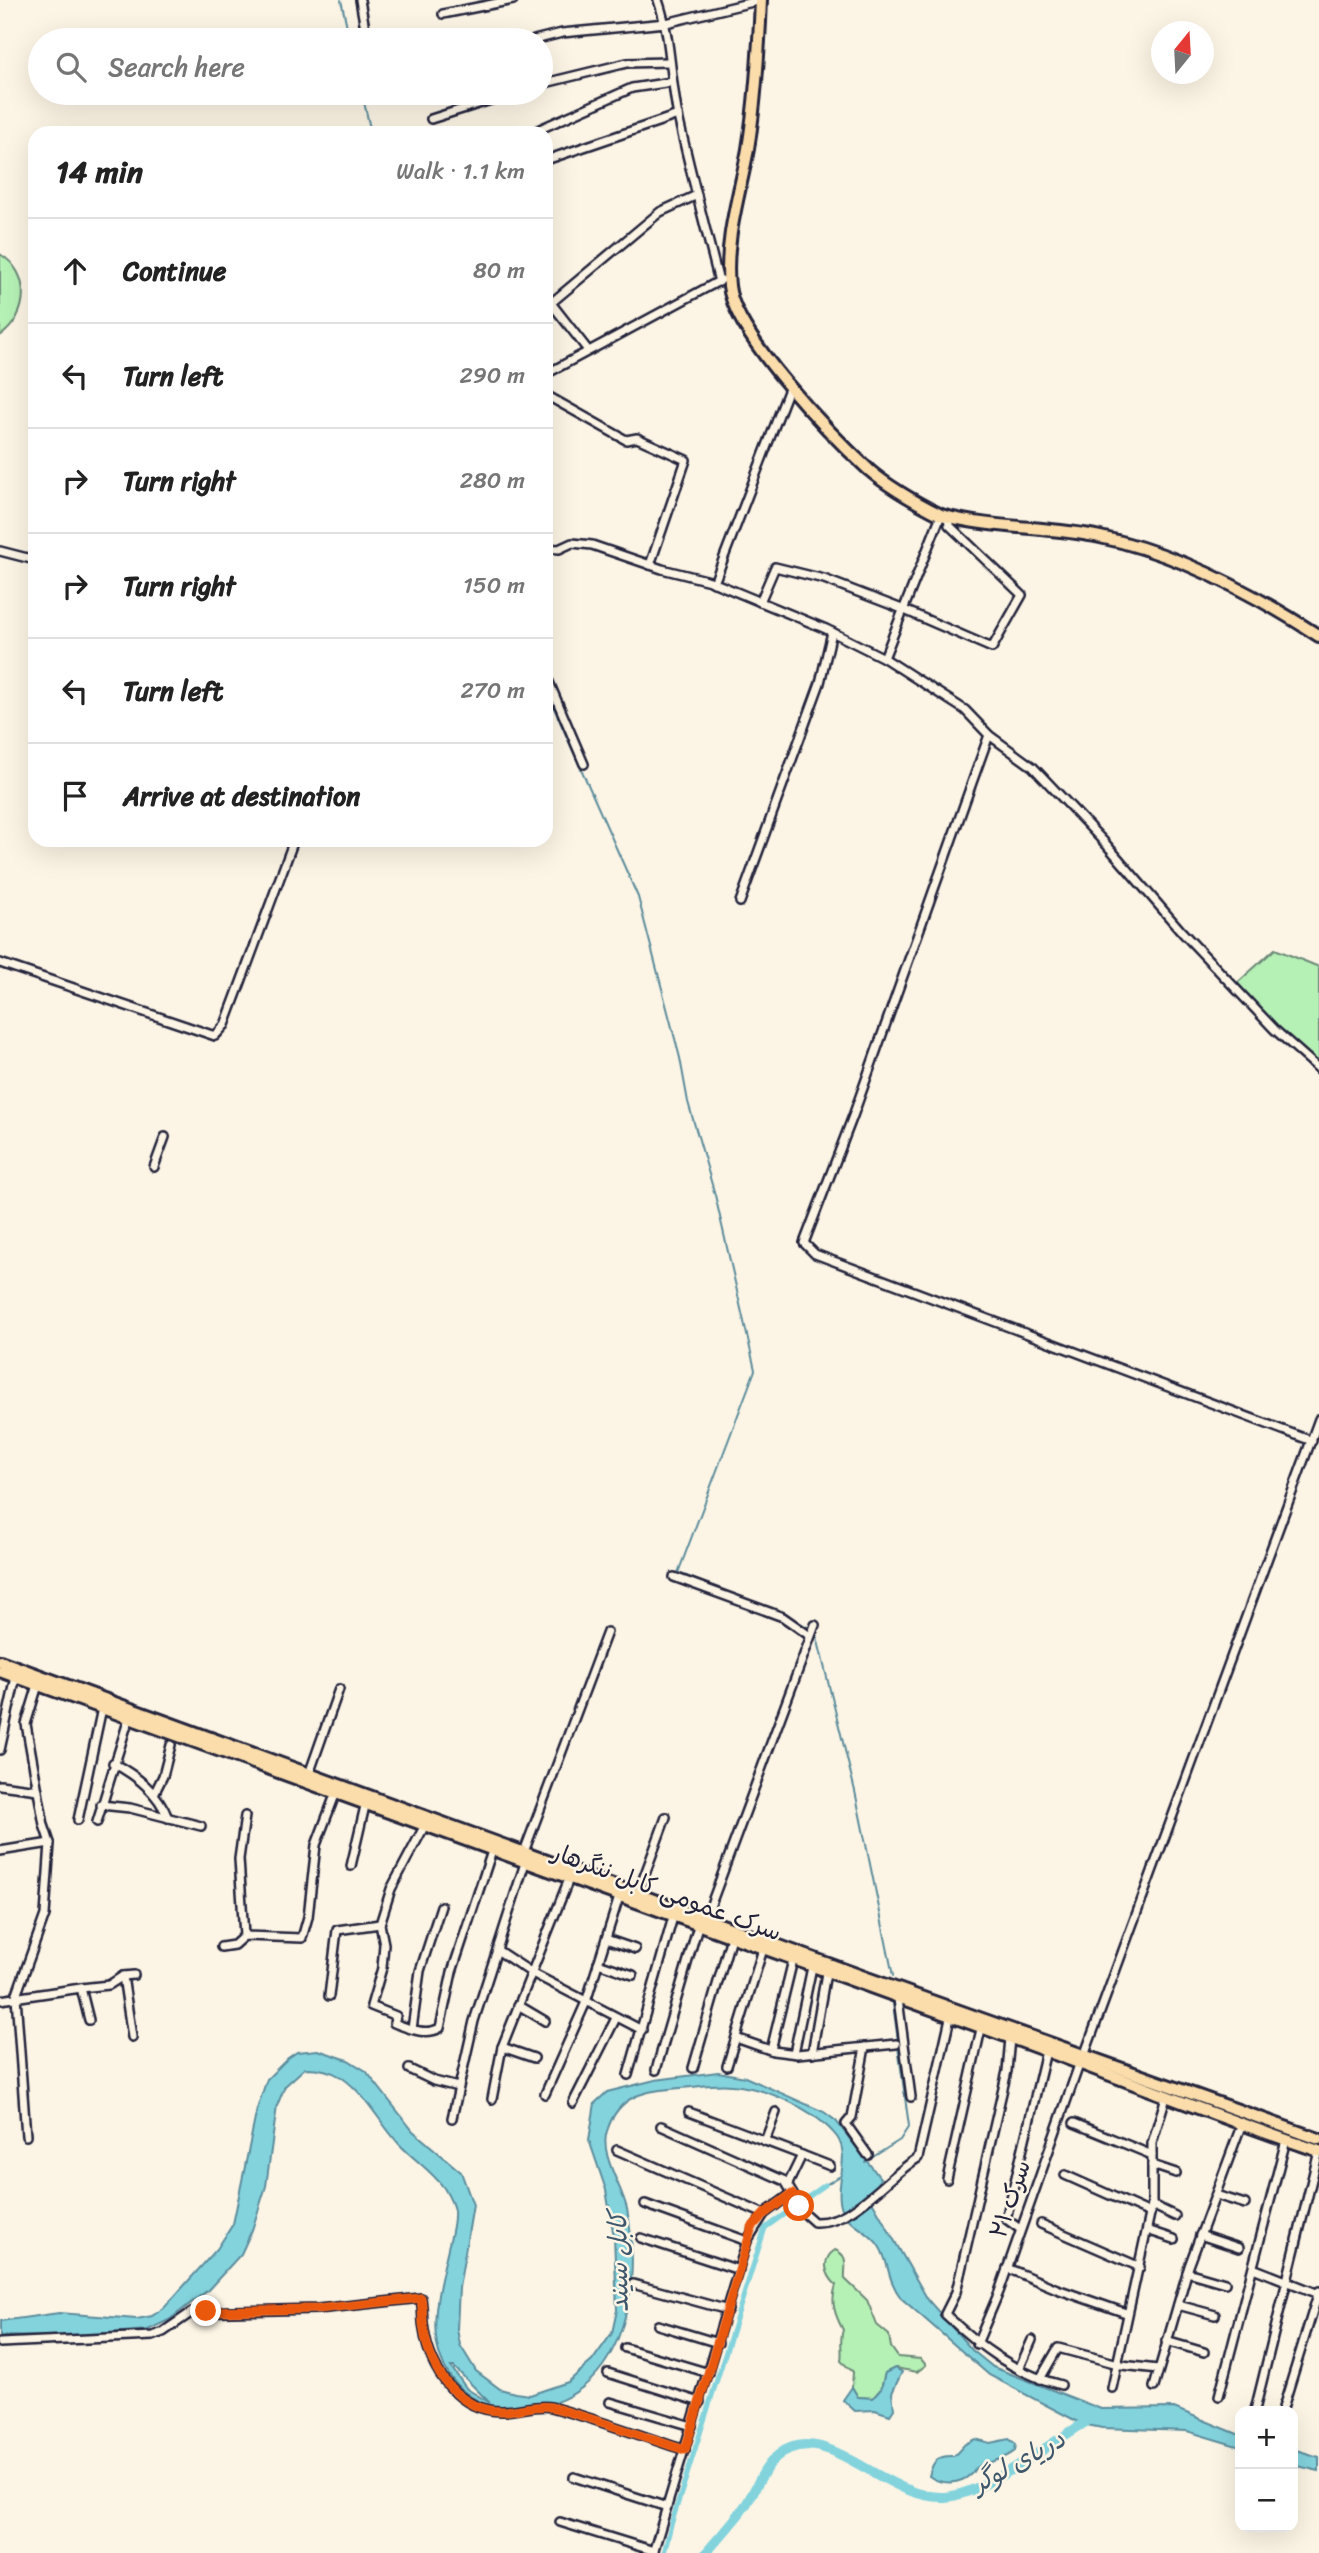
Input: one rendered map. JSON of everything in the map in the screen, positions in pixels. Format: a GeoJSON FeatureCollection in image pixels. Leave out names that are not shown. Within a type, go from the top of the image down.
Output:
{"type":"FeatureCollection","features":[{"type":"Feature","properties":{"kind":"highway"},"geometry":{"type":"LineString","coordinates":[[761,0],[755,105],[730,243],[731,303],[764,354],[790,386],[870,471],[917,503],[944,516],[1102,537],[1190,565],[1281,611],[1319,636]]}},
{"type":"Feature","properties":{"kind":"highway","name":"سرک عمومی کابل ننگرهار"},"geometry":{"type":"LineString","coordinates":[[0,1661],[307,1779],[334,1795],[492,1851],[524,1857],[569,1878],[673,1917],[702,1924],[1081,2062],[1241,2126],[1319,2151]]}},
{"type":"Feature","properties":{"kind":"highway","name":"سرک عمومی کابل ننگرهار"},"geometry":{"type":"LineString","coordinates":[[0,1671],[524,1857],[638,1894],[731,1937],[981,2029],[1319,2139]]}},
{"type":"Feature","properties":{"kind":"street"},"geometry":{"type":"LineString","coordinates":[[360,0],[365,28]]}},
{"type":"Feature","properties":{"kind":"street"},"geometry":{"type":"LineString","coordinates":[[443,14],[513,0]]}},
{"type":"Feature","properties":{"kind":"street"},"geometry":{"type":"LineString","coordinates":[[658,0],[666,23],[668,62],[678,115],[719,282]]}},
{"type":"Feature","properties":{"kind":"street"},"geometry":{"type":"LineString","coordinates":[[553,35],[666,23],[761,0]]}},
{"type":"Feature","properties":{"kind":"street"},"geometry":{"type":"LineString","coordinates":[[553,81],[627,63],[668,62]]}},
{"type":"Feature","properties":{"kind":"street"},"geometry":{"type":"LineString","coordinates":[[547,126],[632,88],[672,82]]}},
{"type":"Feature","properties":{"kind":"street"},"geometry":{"type":"LineString","coordinates":[[430,120],[476,105]]}},
{"type":"Feature","properties":{"kind":"street"},"geometry":{"type":"LineString","coordinates":[[553,158],[678,115]]}},
{"type":"Feature","properties":{"kind":"street"},"geometry":{"type":"LineString","coordinates":[[553,301],[660,212],[697,195]]}},
{"type":"Feature","properties":{"kind":"street"},"geometry":{"type":"LineString","coordinates":[[553,370],[587,349],[719,282],[729,272]]}},
{"type":"Feature","properties":{"kind":"street"},"geometry":{"type":"LineString","coordinates":[[553,306],[587,349]]}},
{"type":"Feature","properties":{"kind":"street"},"geometry":{"type":"LineString","coordinates":[[714,583],[790,386]]}},
{"type":"Feature","properties":{"kind":"street"},"geometry":{"type":"LineString","coordinates":[[553,400],[626,440],[637,438],[687,460],[650,565]]}},
{"type":"Feature","properties":{"kind":"street"},"geometry":{"type":"LineString","coordinates":[[760,602],[775,567],[824,579],[902,608],[992,648],[1022,595],[949,525],[944,516]]}},
{"type":"Feature","properties":{"kind":"street"},"geometry":{"type":"LineString","coordinates":[[884,659],[902,608],[944,516]]}},
{"type":"Feature","properties":{"kind":"street"},"geometry":{"type":"LineString","coordinates":[[553,549],[559,549],[572,543],[592,545],[714,583],[832,632],[884,659],[965,710],[989,735],[1033,767],[1182,932],[1275,1030],[1319,1069]]}},
{"type":"Feature","properties":{"kind":"street"},"geometry":{"type":"LineString","coordinates":[[0,551],[28,558]]}},
{"type":"Feature","properties":{"kind":"street"},"geometry":{"type":"LineString","coordinates":[[740,902],[820,683],[832,632]]}},
{"type":"Feature","properties":{"kind":"street"},"geometry":{"type":"LineString","coordinates":[[553,691],[584,764]]}},
{"type":"Feature","properties":{"kind":"street"},"geometry":{"type":"LineString","coordinates":[[989,735],[853,1116],[804,1243],[815,1254],[1311,1441]]}},
{"type":"Feature","properties":{"kind":"street"},"geometry":{"type":"LineString","coordinates":[[0,963],[215,1036],[225,1025],[291,847]]}},
{"type":"Feature","properties":{"kind":"street"},"geometry":{"type":"LineString","coordinates":[[154,1167],[165,1136]]}},
{"type":"Feature","properties":{"kind":"street","name":"سرک ۲۱"},"geometry":{"type":"LineString","coordinates":[[977,2344],[1319,1419]]}},
{"type":"Feature","properties":{"kind":"street"},"geometry":{"type":"LineString","coordinates":[[674,1577],[783,1617],[810,1636]]}},
{"type":"Feature","properties":{"kind":"street"},"geometry":{"type":"LineString","coordinates":[[656,2070],[702,1924],[815,1625]]}},
{"type":"Feature","properties":{"kind":"street"},"geometry":{"type":"LineString","coordinates":[[452,2118],[457,2087],[524,1857],[607,1632]]}},
{"type":"Feature","properties":{"kind":"street"},"geometry":{"type":"LineString","coordinates":[[0,1750],[16,1676]]}},
{"type":"Feature","properties":{"kind":"street"},"geometry":{"type":"LineString","coordinates":[[26,2136],[16,1996],[45,1915],[50,1843],[26,1724],[38,1685]]}},
{"type":"Feature","properties":{"kind":"street"},"geometry":{"type":"LineString","coordinates":[[307,1779],[339,1689]]}},
{"type":"Feature","properties":{"kind":"street"},"geometry":{"type":"LineString","coordinates":[[78,1820],[102,1708]]}},
{"type":"Feature","properties":{"kind":"street"},"geometry":{"type":"LineString","coordinates":[[97,1822],[129,1718]]}},
{"type":"Feature","properties":{"kind":"street"},"geometry":{"type":"LineString","coordinates":[[153,1794],[163,1776],[171,1745]]}},
{"type":"Feature","properties":{"kind":"street"},"geometry":{"type":"LineString","coordinates":[[113,1763],[135,1774],[153,1794],[168,1818]]}},
{"type":"Feature","properties":{"kind":"street"},"geometry":{"type":"LineString","coordinates":[[0,1785],[38,1790]]}},
{"type":"Feature","properties":{"kind":"street"},"geometry":{"type":"LineString","coordinates":[[221,1947],[234,1945],[244,1936],[302,1938],[308,1917],[316,1845],[334,1795]]}},
{"type":"Feature","properties":{"kind":"street"},"geometry":{"type":"LineString","coordinates":[[101,1805],[201,1826]]}},
{"type":"Feature","properties":{"kind":"street"},"geometry":{"type":"LineString","coordinates":[[351,1866],[365,1806]]}},
{"type":"Feature","properties":{"kind":"street"},"geometry":{"type":"LineString","coordinates":[[244,1936],[239,1859],[246,1816]]}},
{"type":"Feature","properties":{"kind":"street"},"geometry":{"type":"LineString","coordinates":[[638,1894],[666,1817]]}},
{"type":"Feature","properties":{"kind":"street"},"geometry":{"type":"LineString","coordinates":[[424,1827],[391,1889],[380,1924],[384,1944],[382,1968],[371,2006],[396,2016],[394,2023],[424,2032],[440,2028],[452,1972],[492,1851]]}},
{"type":"Feature","properties":{"kind":"street"},"geometry":{"type":"LineString","coordinates":[[0,1851],[50,1843]]}},
{"type":"Feature","properties":{"kind":"street"},"geometry":{"type":"LineString","coordinates":[[492,2099],[502,2047],[569,1878]]}},
{"type":"Feature","properties":{"kind":"street"},"geometry":{"type":"LineString","coordinates":[[545,2094],[586,2002],[619,1897]]}},
{"type":"Feature","properties":{"kind":"street"},"geometry":{"type":"LineString","coordinates":[[412,2029],[420,1971],[442,1906]]}},
{"type":"Feature","properties":{"kind":"street"},"geometry":{"type":"LineString","coordinates":[[628,2075],[673,1917]]}},
{"type":"Feature","properties":{"kind":"street"},"geometry":{"type":"LineString","coordinates":[[329,1996],[337,1930],[380,1924]]}},
{"type":"Feature","properties":{"kind":"street"},"geometry":{"type":"LineString","coordinates":[[693,2068],[731,1937]]}},
{"type":"Feature","properties":{"kind":"street"},"geometry":{"type":"LineString","coordinates":[[606,1939],[635,1949]]}},
{"type":"Feature","properties":{"kind":"street"},"geometry":{"type":"LineString","coordinates":[[727,2066],[763,1949]]}},
{"type":"Feature","properties":{"kind":"street"},"geometry":{"type":"LineString","coordinates":[[497,1950],[532,1973],[642,2031]]}},
{"type":"Feature","properties":{"kind":"street"},"geometry":{"type":"LineString","coordinates":[[771,2050],[793,1960]]}},
{"type":"Feature","properties":{"kind":"street"},"geometry":{"type":"LineString","coordinates":[[598,1963],[633,1975]]}},
{"type":"Feature","properties":{"kind":"street"},"geometry":{"type":"LineString","coordinates":[[793,2053],[812,1967]]}},
{"type":"Feature","properties":{"kind":"street"},"geometry":{"type":"LineString","coordinates":[[812,2053],[827,1973]]}},
{"type":"Feature","properties":{"kind":"street"},"geometry":{"type":"LineString","coordinates":[[0,2000],[109,1985],[123,1976],[134,1975]]}},
{"type":"Feature","properties":{"kind":"street"},"geometry":{"type":"LineString","coordinates":[[123,1976],[132,2037]]}},
{"type":"Feature","properties":{"kind":"street"},"geometry":{"type":"LineString","coordinates":[[82,1988],[89,2020]]}},
{"type":"Feature","properties":{"kind":"street"},"geometry":{"type":"LineString","coordinates":[[898,1998],[911,2097]]}},
{"type":"Feature","properties":{"kind":"street"},"geometry":{"type":"LineString","coordinates":[[518,2006],[545,2021]]}},
{"type":"Feature","properties":{"kind":"street"},"geometry":{"type":"LineString","coordinates":[[573,2103],[616,2018]]}},
{"type":"Feature","properties":{"kind":"street"},"geometry":{"type":"LineString","coordinates":[[662,2126],[788,2184],[795,2200],[814,2222],[842,2216],[874,2195],[894,2172],[918,2158],[950,2018]]}},
{"type":"Feature","properties":{"kind":"street"},"geometry":{"type":"LineString","coordinates":[[947,2179],[981,2029]]}},
{"type":"Feature","properties":{"kind":"street"},"geometry":{"type":"LineString","coordinates":[[736,2038],[771,2050],[793,2053],[865,2047],[867,2044],[896,2044]]}},
{"type":"Feature","properties":{"kind":"street"},"geometry":{"type":"LineString","coordinates":[[1010,2038],[1007,2071],[959,2281],[945,2314],[977,2344],[1019,2369],[1061,2385]]}},
{"type":"Feature","properties":{"kind":"street"},"geometry":{"type":"LineString","coordinates":[[502,2047],[534,2058]]}},
{"type":"Feature","properties":{"kind":"street"},"geometry":{"type":"LineString","coordinates":[[865,2047],[852,2117],[846,2124],[868,2155]]}},
{"type":"Feature","properties":{"kind":"street"},"geometry":{"type":"LineString","coordinates":[[1020,2229],[1006,2219],[1046,2051]]}},
{"type":"Feature","properties":{"kind":"street"},"geometry":{"type":"LineString","coordinates":[[409,2069],[435,2081],[457,2087]]}},
{"type":"Feature","properties":{"kind":"street"},"geometry":{"type":"LineString","coordinates":[[1112,2388],[1126,2313],[1140,2267],[1151,2209],[1154,2135],[1166,2097]]}},
{"type":"Feature","properties":{"kind":"street"},"geometry":{"type":"LineString","coordinates":[[690,2112],[830,2166]]}},
{"type":"Feature","properties":{"kind":"street"},"geometry":{"type":"LineString","coordinates":[[765,2141],[776,2112]]}},
{"type":"Feature","properties":{"kind":"street"},"geometry":{"type":"LineString","coordinates":[[1074,2123],[1152,2155]]}},
{"type":"Feature","properties":{"kind":"street"},"geometry":{"type":"LineString","coordinates":[[1154,2387],[1187,2272],[1241,2126]]}},
{"type":"Feature","properties":{"kind":"street"},"geometry":{"type":"LineString","coordinates":[[1219,2396],[1286,2140]]}},
{"type":"Feature","properties":{"kind":"street"},"geometry":{"type":"LineString","coordinates":[[617,2150],[764,2214]]}},
{"type":"Feature","properties":{"kind":"street"},"geometry":{"type":"LineString","coordinates":[[1256,2406],[1319,2151]]}},
{"type":"Feature","properties":{"kind":"street"},"geometry":{"type":"LineString","coordinates":[[788,2184],[802,2155]]}},
{"type":"Feature","properties":{"kind":"street"},"geometry":{"type":"LineString","coordinates":[[1152,2165],[1176,2173]]}},
{"type":"Feature","properties":{"kind":"street"},"geometry":{"type":"LineString","coordinates":[[1065,2175],[1175,2216]]}},
{"type":"Feature","properties":{"kind":"street"},"geometry":{"type":"LineString","coordinates":[[1216,2195],[1245,2204]]}},
{"type":"Feature","properties":{"kind":"street"},"geometry":{"type":"LineString","coordinates":[[560,2522],[654,2552],[752,2227],[764,2214],[795,2200]]}},
{"type":"Feature","properties":{"kind":"street"},"geometry":{"type":"LineString","coordinates":[[645,2204],[747,2241]]}},
{"type":"Feature","properties":{"kind":"street"},"geometry":{"type":"LineString","coordinates":[[1041,2224],[1140,2267]]}},
{"type":"Feature","properties":{"kind":"street"},"geometry":{"type":"LineString","coordinates":[[1147,2230],[1174,2239]]}},
{"type":"Feature","properties":{"kind":"street"},"geometry":{"type":"LineString","coordinates":[[1200,2235],[1239,2248]]}},
{"type":"Feature","properties":{"kind":"street"},"geometry":{"type":"LineString","coordinates":[[641,2238],[739,2270]]}},
{"type":"Feature","properties":{"kind":"street"},"geometry":{"type":"LineString","coordinates":[[1007,2268],[1057,2290],[1126,2313]]}},
{"type":"Feature","properties":{"kind":"street"},"geometry":{"type":"LineString","coordinates":[[1253,2268],[1319,2293],[1284,2406]]}},
{"type":"Feature","properties":{"kind":"street"},"geometry":{"type":"LineString","coordinates":[[1187,2272],[1225,2283]]}},
{"type":"Feature","properties":{"kind":"street"},"geometry":{"type":"LineString","coordinates":[[634,2284],[729,2310]]}},
{"type":"Feature","properties":{"kind":"street"},"geometry":{"type":"LineString","coordinates":[[0,2343],[153,2336],[192,2312],[318,2309],[421,2298],[424,2330],[436,2366],[452,2391],[470,2404],[488,2411],[504,2412],[550,2406],[685,2450]]}},
{"type":"Feature","properties":{"kind":"street"},"geometry":{"type":"LineString","coordinates":[[1178,2305],[1215,2315]]}},
{"type":"Feature","properties":{"kind":"street"},"geometry":{"type":"LineString","coordinates":[[658,2325],[718,2343]]}},
{"type":"Feature","properties":{"kind":"street"},"geometry":{"type":"LineString","coordinates":[[1019,2369],[1032,2340]]}},
{"type":"Feature","properties":{"kind":"street"},"geometry":{"type":"LineString","coordinates":[[1167,2341],[1204,2352]]}},
{"type":"Feature","properties":{"kind":"street"},"geometry":{"type":"LineString","coordinates":[[625,2348],[709,2373]]}},
{"type":"Feature","properties":{"kind":"street"},"geometry":{"type":"LineString","coordinates":[[1040,2379],[1058,2348],[1117,2364],[1158,2369]]}},
{"type":"Feature","properties":{"kind":"street"},"geometry":{"type":"LineString","coordinates":[[608,2373],[700,2402]]}},
{"type":"Feature","properties":{"kind":"street"},"geometry":{"type":"LineString","coordinates":[[611,2402],[692,2426]]}},
{"type":"Feature","properties":{"kind":"street"},"geometry":{"type":"LineString","coordinates":[[574,2477],[667,2507]]}},
{"type":"Feature","properties":{"kind":"green space"},"geometry":{"type":"Polygon","coordinates":[[[0,254],[18,272],[23,295],[17,317],[10,328],[0,336],[0,254]]]}},
{"type":"Feature","properties":{"kind":"green space"},"geometry":{"type":"Polygon","coordinates":[[[1275,949],[1319,967],[1319,1069],[1236,984],[1275,949]]]}},
{"type":"Feature","properties":{"kind":"green space"},"geometry":{"type":"Polygon","coordinates":[[[835,2250],[843,2255],[845,2279],[867,2300],[877,2325],[889,2335],[891,2347],[898,2357],[921,2359],[926,2365],[917,2372],[895,2368],[885,2373],[881,2389],[873,2398],[858,2397],[852,2387],[853,2372],[841,2361],[843,2330],[834,2308],[836,2285],[826,2268],[827,2258],[835,2250]]]}},
{"type":"Feature","properties":{"kind":"water","name":"کابل سيند"},"geometry":{"type":"Polygon","coordinates":[[[318,2050],[348,2060],[366,2071],[413,2131],[461,2172],[473,2205],[459,2288],[457,2329],[460,2345],[476,2371],[500,2389],[530,2395],[568,2382],[592,2361],[612,2333],[617,2310],[614,2237],[606,2190],[589,2140],[595,2103],[607,2092],[655,2080],[718,2072],[745,2077],[824,2112],[836,2121],[880,2178],[872,2201],[928,2300],[972,2350],[993,2367],[1101,2409],[1174,2408],[1235,2433],[1235,2445],[1187,2431],[1102,2428],[1082,2424],[989,2375],[901,2298],[879,2246],[846,2216],[840,2202],[843,2154],[837,2137],[816,2117],[789,2102],[760,2090],[732,2085],[706,2085],[645,2093],[626,2101],[612,2118],[605,2140],[606,2150],[627,2209],[631,2241],[632,2274],[627,2307],[618,2338],[604,2365],[583,2387],[555,2402],[521,2409],[495,2407],[465,2392],[447,2371],[439,2355],[435,2320],[453,2225],[454,2211],[451,2202],[439,2182],[399,2144],[350,2084],[337,2075],[315,2068],[305,2068],[285,2086],[277,2106],[266,2186],[252,2230],[241,2254],[208,2290],[169,2320],[148,2330],[59,2337],[0,2336],[0,2321],[59,2313],[137,2319],[152,2316],[164,2308],[217,2249],[233,2224],[257,2109],[267,2079],[297,2052],[318,2050]],[[451,2367],[467,2389],[490,2403],[454,2367],[451,2367]]]}},
{"type":"Feature","properties":{"kind":"water"},"geometry":{"type":"Polygon","coordinates":[[[895,2368],[902,2372],[892,2393],[894,2409],[890,2415],[875,2410],[855,2411],[843,2400],[852,2387],[858,2397],[873,2398],[881,2389],[885,2373],[895,2368]]]}},
{"type":"Feature","properties":{"kind":"water"},"geometry":{"type":"Polygon","coordinates":[[[975,2439],[990,2443],[1009,2439],[1016,2444],[1015,2451],[1002,2459],[977,2467],[967,2478],[956,2482],[939,2481],[929,2476],[937,2460],[944,2456],[954,2456],[965,2444],[975,2439]]]}},
{"type":"Feature","properties":{"kind":"water"},"geometry":{"type":"Polygon","coordinates":[[[1298,2451],[1319,2457],[1319,2471],[1298,2466],[1298,2451]]]}},
{"type":"Feature","properties":{"kind":"waterway"},"geometry":{"type":"LineString","coordinates":[[341,0],[347,28]]}},
{"type":"Feature","properties":{"kind":"waterway"},"geometry":{"type":"LineString","coordinates":[[365,105],[369,126]]}},
{"type":"Feature","properties":{"kind":"waterway"},"geometry":{"type":"LineString","coordinates":[[553,706],[638,897],[680,1058],[688,1102],[715,1195],[755,1370],[678,1573],[778,1612]]}},
{"type":"Feature","properties":{"kind":"waterway"},"geometry":{"type":"LineString","coordinates":[[790,1617],[809,1628]]}},
{"type":"Feature","properties":{"kind":"waterway"},"geometry":{"type":"LineString","coordinates":[[816,1633],[855,1791],[893,1976]]}},
{"type":"Feature","properties":{"kind":"waterway"},"geometry":{"type":"LineString","coordinates":[[893,2004],[898,2041]]}},
{"type":"Feature","properties":{"kind":"waterway"},"geometry":{"type":"LineString","coordinates":[[865,2162],[900,2140],[909,2126],[898,2047]]}},
{"type":"Feature","properties":{"kind":"waterway"},"geometry":{"type":"LineString","coordinates":[[825,2185],[842,2175]]}},
{"type":"Feature","properties":{"kind":"waterway"},"geometry":{"type":"LineString","coordinates":[[664,2553],[765,2228],[825,2185]]}},
{"type":"Feature","properties":{"kind":"waterway","name":"دریای لوگر"},"geometry":{"type":"LineString","coordinates":[[706,2553],[742,2510],[770,2463],[794,2447],[813,2446],[833,2451],[899,2486],[922,2494],[945,2497],[962,2494],[999,2477],[1091,2419]]}},
{"type":"Feature","properties":{"kind":"route"},"geometry":{"type":"LineString","coordinates":[[206,2311],[318,2309],[421,2298],[424,2330],[436,2366],[452,2391],[470,2404],[488,2411],[504,2412],[550,2406],[685,2450],[752,2227],[764,2214],[792,2194],[799,2206]]}}]}
